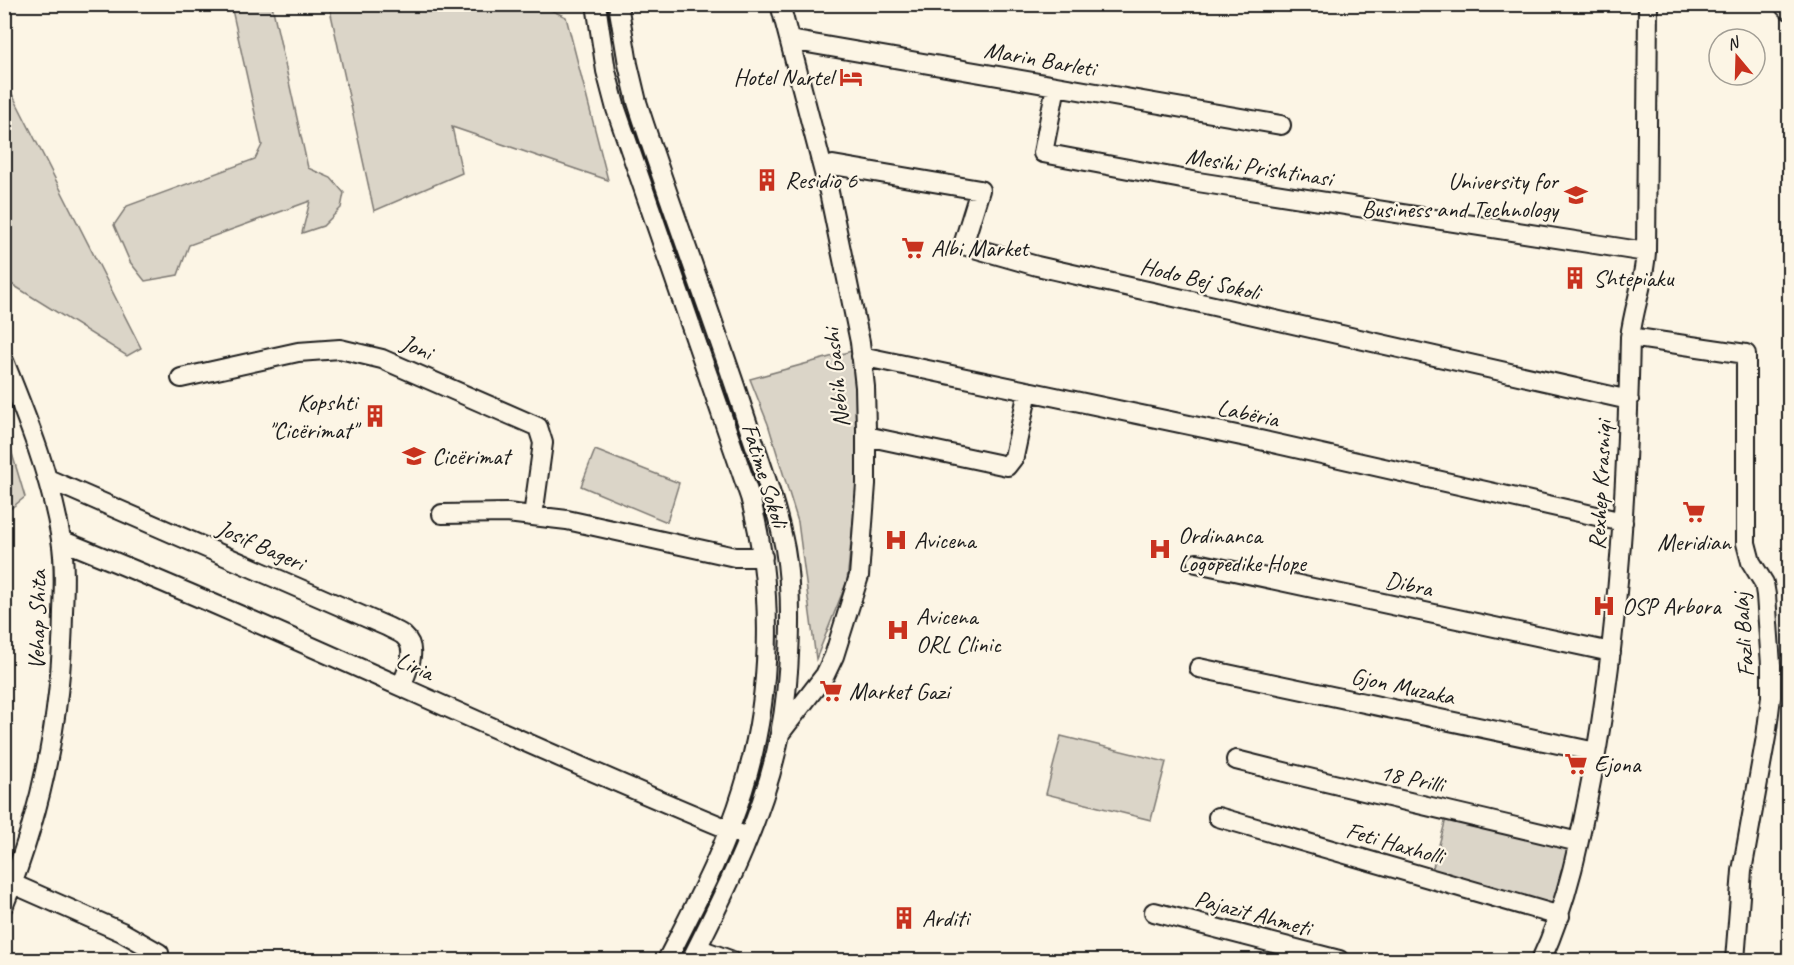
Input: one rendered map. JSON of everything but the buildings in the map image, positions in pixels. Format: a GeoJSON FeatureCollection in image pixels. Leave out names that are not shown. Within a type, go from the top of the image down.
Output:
{"type":"FeatureCollection","features":[{"type":"Feature","properties":{"kind":"street","name":"Fatime Sokoli"},"geometry":{"type":"LineString","coordinates":[[596,4],[606,71],[616,109],[750,497],[763,557],[766,605],[765,661],[758,729],[744,790],[729,829],[667,960]]}},
{"type":"Feature","properties":{"kind":"street","name":"Fatime Sokoli"},"geometry":{"type":"LineString","coordinates":[[618,4],[637,102],[737,391],[777,517],[785,550],[789,604],[786,697],[780,734],[763,797],[748,837],[694,954]]}},
{"type":"Feature","properties":{"kind":"street","name":"Nebih Gashi"},"geometry":{"type":"LineString","coordinates":[[780,4],[829,192],[861,356],[865,387],[866,436],[863,536],[859,576],[834,656],[825,675],[780,734]]}},
{"type":"Feature","properties":{"kind":"street","name":"Rexhep Krasniqi"},"geometry":{"type":"LineString","coordinates":[[1541,960],[1560,916],[1578,842],[1605,702],[1611,652],[1623,522],[1630,336],[1645,274],[1648,4]]}},
{"type":"Feature","properties":{"kind":"street","name":"Marin Barleti"},"geometry":{"type":"LineString","coordinates":[[790,40],[1281,125]]}},
{"type":"Feature","properties":{"kind":"street","name":"Mesihi Prishtinasi"},"geometry":{"type":"LineString","coordinates":[[1056,86],[1043,153],[1198,182],[1646,252]]}},
{"type":"Feature","properties":{"kind":"street","name":"Hodo Bej Sokoli"},"geometry":{"type":"LineString","coordinates":[[833,165],[980,190],[963,245],[1037,266],[1629,400]]}},
{"type":"Feature","properties":{"kind":"street","name":"Fazli Balaj"},"geometry":{"type":"LineString","coordinates":[[1630,336],[1746,354],[1746,543],[1751,562],[1764,583],[1766,595],[1771,697],[1742,872],[1736,960]]}},
{"type":"Feature","properties":{"kind":"street","name":"Joni"},"geometry":{"type":"LineString","coordinates":[[180,378],[298,351],[319,349],[340,349],[382,359],[538,427],[543,443],[533,516]]}},
{"type":"Feature","properties":{"kind":"street","name":"Labëria"},"geometry":{"type":"LineString","coordinates":[[861,356],[1251,438],[1623,522]]}},
{"type":"Feature","properties":{"kind":"street","name":"Vehap Shita"},"geometry":{"type":"LineString","coordinates":[[4,361],[48,479],[61,540],[63,640],[59,693],[40,798],[13,884],[4,905]]}},
{"type":"Feature","properties":{"kind":"street"},"geometry":{"type":"LineString","coordinates":[[866,436],[1007,466],[1014,457],[1028,391]]}},
{"type":"Feature","properties":{"kind":"street","name":"Josif Bageri"},"geometry":{"type":"LineString","coordinates":[[48,479],[388,627],[405,637],[410,644],[410,664],[401,686]]}},
{"type":"Feature","properties":{"kind":"street"},"geometry":{"type":"LineString","coordinates":[[442,514],[482,513],[567,520],[735,557],[763,557]]}},
{"type":"Feature","properties":{"kind":"street","name":"Liria"},"geometry":{"type":"LineString","coordinates":[[61,540],[174,586],[603,777],[748,837]]}},
{"type":"Feature","properties":{"kind":"street","name":"Dibra"},"geometry":{"type":"LineString","coordinates":[[1197,563],[1611,652]]}},
{"type":"Feature","properties":{"kind":"street"},"geometry":{"type":"LineString","coordinates":[[766,605],[789,604]]}},
{"type":"Feature","properties":{"kind":"street","name":"Gjon Muzaka"},"geometry":{"type":"LineString","coordinates":[[1199,668],[1596,752]]}},
{"type":"Feature","properties":{"kind":"street","name":"18 Prilli"},"geometry":{"type":"LineString","coordinates":[[1236,760],[1364,793],[1578,842]]}},
{"type":"Feature","properties":{"kind":"street","name":"Feti Haxholli"},"geometry":{"type":"LineString","coordinates":[[1218,817],[1560,916]]}},
{"type":"Feature","properties":{"kind":"street"},"geometry":{"type":"LineString","coordinates":[[13,884],[140,941],[159,953]]}},
{"type":"Feature","properties":{"kind":"street","name":"Pajazit Ahmeti"},"geometry":{"type":"LineString","coordinates":[[1155,912],[1339,960]]}},
{"type":"Feature","properties":{"kind":"street"},"geometry":{"type":"LineString","coordinates":[[694,954],[730,960]]}},
{"type":"Feature","properties":{"kind":"shaded area"},"geometry":{"type":"Polygon","coordinates":[[[538,4],[566,17],[608,180],[452,127],[462,173],[374,211],[329,5],[538,4]]]}},
{"type":"Feature","properties":{"kind":"shaded area"},"geometry":{"type":"Polygon","coordinates":[[[231,5],[272,5],[308,168],[331,178],[344,193],[341,208],[323,226],[302,233],[310,201],[189,245],[178,275],[145,281],[130,262],[114,225],[127,206],[255,159],[262,145],[231,5]]]}},
{"type":"Feature","properties":{"kind":"shaded area"},"geometry":{"type":"Polygon","coordinates":[[[5,80],[141,348],[127,356],[5,280],[5,80]]]}},
{"type":"Feature","properties":{"kind":"shaded area"},"geometry":{"type":"Polygon","coordinates":[[[859,349],[857,485],[847,581],[816,659],[798,522],[768,424],[750,379],[859,349]]]}},
{"type":"Feature","properties":{"kind":"shaded area"},"geometry":{"type":"Polygon","coordinates":[[[5,430],[25,497],[4,513],[5,430]]]}},
{"type":"Feature","properties":{"kind":"shaded area"},"geometry":{"type":"Polygon","coordinates":[[[595,450],[679,483],[667,522],[581,486],[595,450]]]}},
{"type":"Feature","properties":{"kind":"shaded area"},"geometry":{"type":"Polygon","coordinates":[[[1061,736],[1166,762],[1151,820],[1046,794],[1061,736]]]}},
{"type":"Feature","properties":{"kind":"shaded area"},"geometry":{"type":"Polygon","coordinates":[[[1447,815],[1569,848],[1554,904],[1432,871],[1447,815]]]}},
{"type":"Feature","properties":{"kind":"place","name":"Hotel Nartel"},"geometry":{"type":"Point","coordinates":[851,77]}},
{"type":"Feature","properties":{"kind":"place","name":"Residio 6"},"geometry":{"type":"Point","coordinates":[767,180]}},
{"type":"Feature","properties":{"kind":"place","name":"University for Business and Technology"},"geometry":{"type":"Point","coordinates":[1576,195]}},
{"type":"Feature","properties":{"kind":"place","name":"Albi Market"},"geometry":{"type":"Point","coordinates":[913,248]}},
{"type":"Feature","properties":{"kind":"place","name":"Shtepiaku"},"geometry":{"type":"Point","coordinates":[1575,278]}},
{"type":"Feature","properties":{"kind":"place","name":"Kopshti \"Cicërimat\""},"geometry":{"type":"Point","coordinates":[375,416]}},
{"type":"Feature","properties":{"kind":"place","name":"Cicërimat"},"geometry":{"type":"Point","coordinates":[414,456]}},
{"type":"Feature","properties":{"kind":"place","name":"Meridian"},"geometry":{"type":"Point","coordinates":[1694,512]}},
{"type":"Feature","properties":{"kind":"place","name":"Avicena"},"geometry":{"type":"Point","coordinates":[896,540]}},
{"type":"Feature","properties":{"kind":"place","name":"Ordinanca Logopedike Hope"},"geometry":{"type":"Point","coordinates":[1160,549]}},
{"type":"Feature","properties":{"kind":"place","name":"OSP Arbora"},"geometry":{"type":"Point","coordinates":[1604,606]}},
{"type":"Feature","properties":{"kind":"place","name":"Avicena ORL Clinic"},"geometry":{"type":"Point","coordinates":[898,630]}},
{"type":"Feature","properties":{"kind":"place","name":"Market Gazi"},"geometry":{"type":"Point","coordinates":[831,691]}},
{"type":"Feature","properties":{"kind":"place","name":"Ejona"},"geometry":{"type":"Point","coordinates":[1576,764]}},
{"type":"Feature","properties":{"kind":"place","name":"Arditi"},"geometry":{"type":"Point","coordinates":[904,918]}}]}
